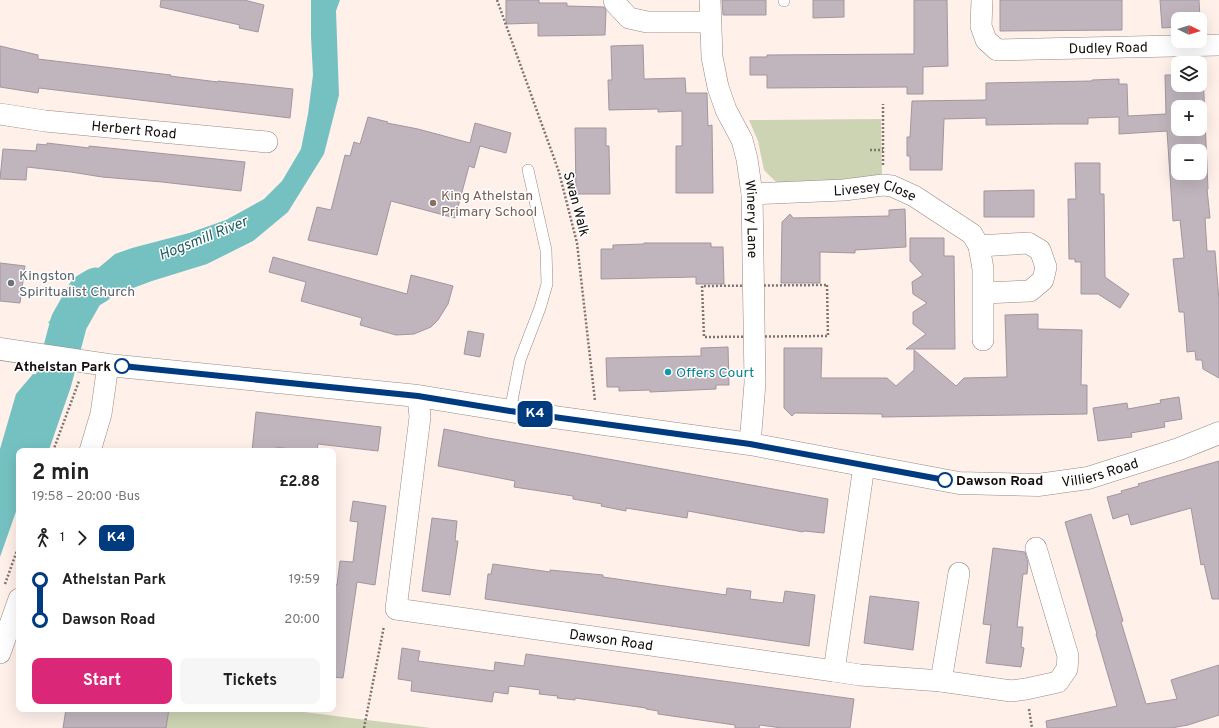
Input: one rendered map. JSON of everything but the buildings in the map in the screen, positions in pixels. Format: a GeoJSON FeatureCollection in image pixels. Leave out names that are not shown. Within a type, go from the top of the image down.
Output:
{"type":"FeatureCollection","features":[{"type":"Feature","properties":{"kind":"street"},"geometry":{"type":"LineString","coordinates":[[614,0],[629,18],[646,22],[710,22]]}},
{"type":"Feature","properties":{"kind":"street","name":"Winery Lane"},"geometry":{"type":"LineString","coordinates":[[710,0],[712,57],[718,87],[726,110],[742,140],[752,194],[755,383],[750,444]]}},
{"type":"Feature","properties":{"kind":"street","name":"Dudley Road"},"geometry":{"type":"LineString","coordinates":[[982,0],[981,26],[986,40],[997,50],[1219,45]]}},
{"type":"Feature","properties":{"kind":"street","name":"Herbert Road"},"geometry":{"type":"LineString","coordinates":[[0,114],[45,121],[267,142]]}},
{"type":"Feature","properties":{"kind":"street","name":"Livesey Close"},"geometry":{"type":"LineString","coordinates":[[752,194],[844,190],[883,185],[892,186],[914,196],[972,234],[979,246],[983,269],[983,340]]}},
{"type":"Feature","properties":{"kind":"street"},"geometry":{"type":"LineString","coordinates":[[979,246],[1028,243],[1040,250],[1046,267],[1043,280],[1030,291],[984,293]]}},
{"type":"Feature","properties":{"kind":"street","name":"Villiers Road"},"geometry":{"type":"LineString","coordinates":[[0,349],[108,365],[418,396],[510,411],[750,444],[959,483],[1038,485],[1088,478],[1179,449],[1219,432]]}},
{"type":"Feature","properties":{"kind":"street"},"geometry":{"type":"LineString","coordinates":[[91,448],[101,414],[108,365]]}},
{"type":"Feature","properties":{"kind":"street"},"geometry":{"type":"LineString","coordinates":[[396,609],[420,417],[418,396]]}},
{"type":"Feature","properties":{"kind":"street"},"geometry":{"type":"LineString","coordinates":[[834,672],[864,466]]}},
{"type":"Feature","properties":{"kind":"street","name":"Dawson Road"},"geometry":{"type":"LineString","coordinates":[[396,609],[860,676],[941,682],[1011,691],[1058,682],[1067,669],[1068,656],[1036,548]]}},
{"type":"Feature","properties":{"kind":"street"},"geometry":{"type":"LineString","coordinates":[[941,682],[959,573]]}},
{"type":"Feature","properties":{"kind":"street"},"geometry":{"type":"LineString","coordinates":[[0,653],[14,602]]}},
{"type":"Feature","properties":{"kind":"lane"},"geometry":{"type":"LineString","coordinates":[[510,411],[520,360],[540,308],[547,284],[546,250],[528,170]]}},
{"type":"Feature","properties":{"kind":"path","name":"Swan Walk"},"geometry":{"type":"LineString","coordinates":[[497,0],[559,172],[578,243],[598,423]]}},
{"type":"Feature","properties":{"kind":"path"},"geometry":{"type":"LineString","coordinates":[[883,104],[883,185]]}},
{"type":"Feature","properties":{"kind":"path"},"geometry":{"type":"LineString","coordinates":[[870,150],[883,150]]}},
{"type":"Feature","properties":{"kind":"path"},"geometry":{"type":"LineString","coordinates":[[704,337],[828,336]]}},
{"type":"Feature","properties":{"kind":"path"},"geometry":{"type":"LineString","coordinates":[[54,448],[82,362]]}},
{"type":"Feature","properties":{"kind":"path"},"geometry":{"type":"LineString","coordinates":[[14,602],[16,579]]}},
{"type":"Feature","properties":{"kind":"path"},"geometry":{"type":"LineString","coordinates":[[364,728],[384,626],[396,609]]}},
{"type":"Feature","properties":{"kind":"green space"},"geometry":{"type":"Polygon","coordinates":[[[881,119],[882,177],[778,184],[764,170],[758,141],[749,120],[881,119]]]}},
{"type":"Feature","properties":{"kind":"green space"},"geometry":{"type":"Polygon","coordinates":[[[169,712],[304,712],[431,728],[166,728],[169,712]]]}},
{"type":"Feature","properties":{"kind":"water"},"geometry":{"type":"Polygon","coordinates":[[[311,0],[340,0],[336,11],[339,95],[324,154],[288,212],[253,241],[207,264],[152,281],[101,300],[71,325],[48,323],[77,286],[115,254],[189,233],[226,220],[264,199],[282,181],[301,149],[308,114],[313,75],[311,0]]]}},
{"type":"Feature","properties":{"kind":"water"},"geometry":{"type":"Polygon","coordinates":[[[33,374],[64,377],[39,448],[16,448],[16,512],[0,557],[0,449],[16,394],[33,374]]]}},
{"type":"Feature","properties":{"kind":"waterway","name":"Hogsmill River"},"geometry":{"type":"LineString","coordinates":[[30,448],[53,382],[69,322],[86,292],[96,286]]}},
{"type":"Feature","properties":{"kind":"bus line","name":"K4"},"geometry":{"type":"LineString","coordinates":[[122,366],[418,396],[510,411],[750,444],[945,480]]}},
{"type":"Feature","properties":{"kind":"place","name":"King Athelstan Primary School"},"geometry":{"type":"Point","coordinates":[433,203]}},
{"type":"Feature","properties":{"kind":"place","name":"Kingston Spiritualist Church"},"geometry":{"type":"Point","coordinates":[11,283]}},
{"type":"Feature","properties":{"kind":"place","name":"Athelstan Park"},"geometry":{"type":"Point","coordinates":[122,366]}},
{"type":"Feature","properties":{"kind":"place","name":"Offers Court"},"geometry":{"type":"Point","coordinates":[668,372]}},
{"type":"Feature","properties":{"kind":"place","name":"Dawson Road"},"geometry":{"type":"Point","coordinates":[945,480]}}]}
